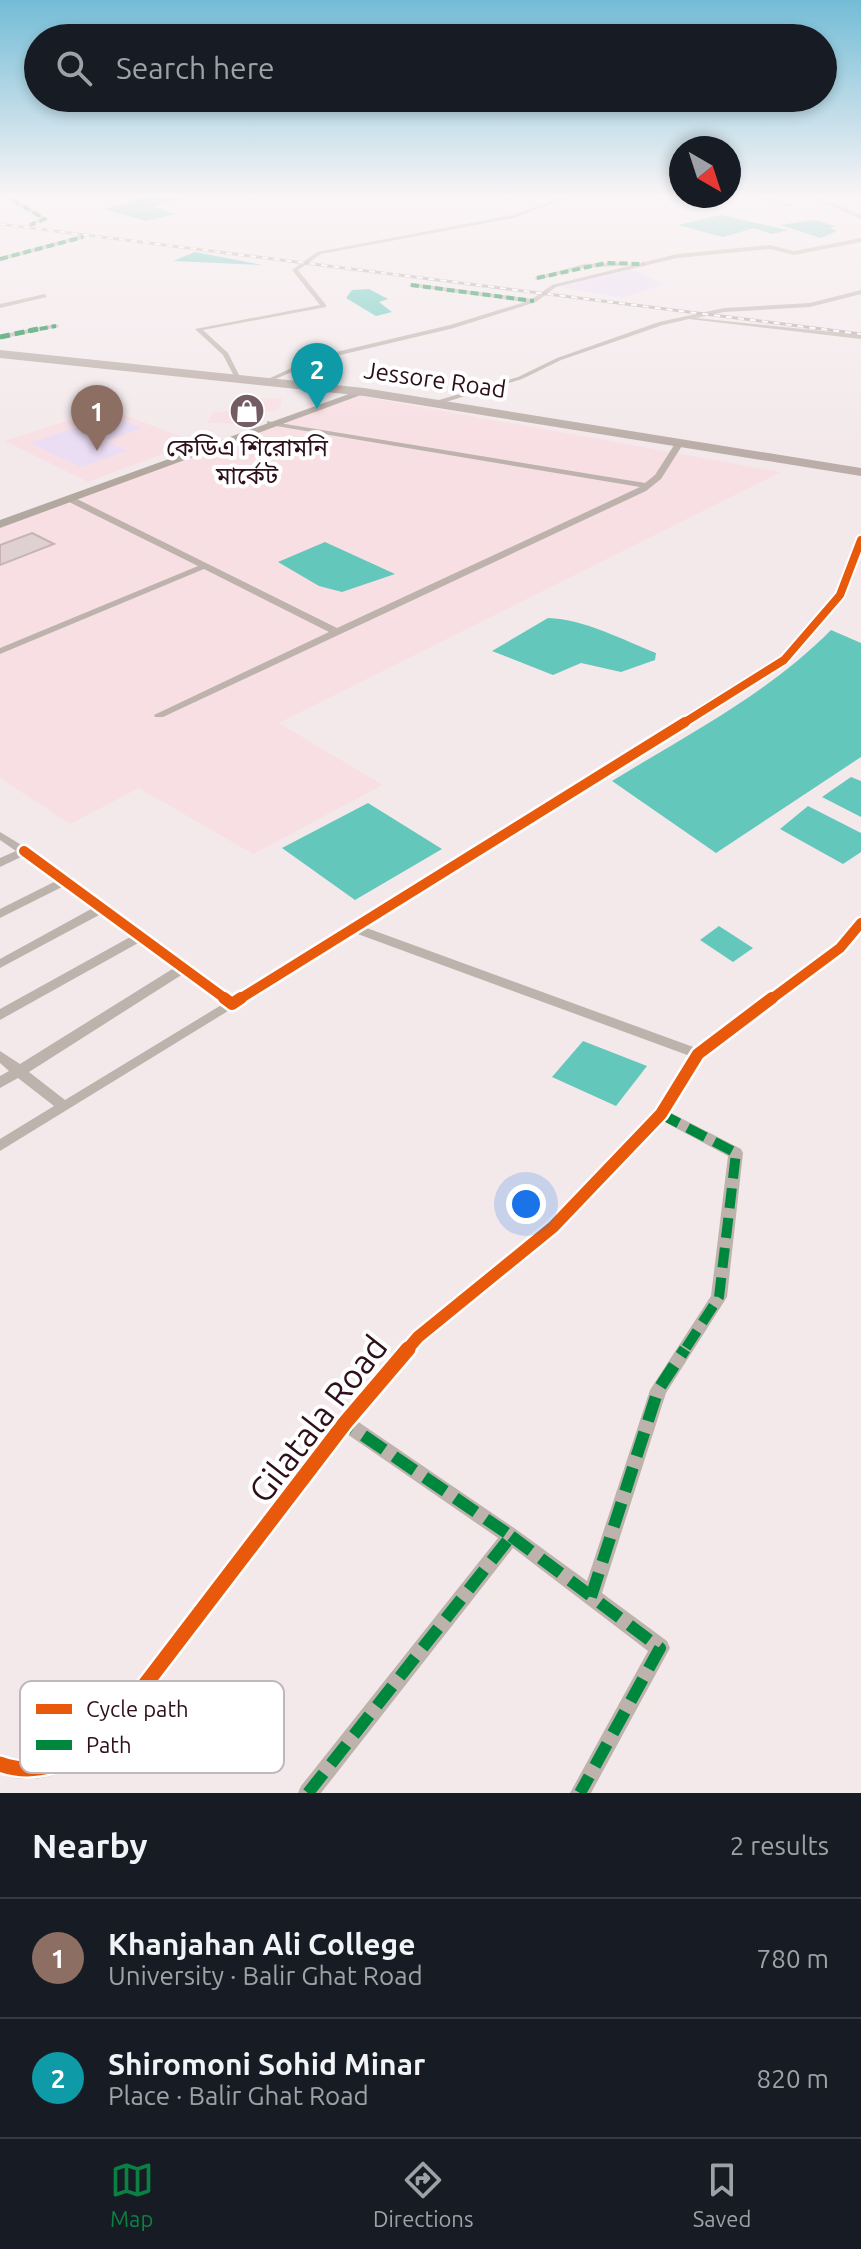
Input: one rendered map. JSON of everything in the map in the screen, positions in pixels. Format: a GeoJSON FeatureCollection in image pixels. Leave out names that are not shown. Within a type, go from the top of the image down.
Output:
{"type":"FeatureCollection","features":[{"type":"Feature","properties":{"kind":"highway","name":"Jessore Road"},"geometry":{"type":"LineString","coordinates":[[0,354],[269,380],[436,402],[861,472]]}},
{"type":"Feature","properties":{"kind":"street"},"geometry":{"type":"LineString","coordinates":[[237,377],[226,354],[198,329],[324,306],[301,278]]}},
{"type":"Feature","properties":{"kind":"street"},"geometry":{"type":"LineString","coordinates":[[269,380],[317,358],[452,327],[534,301],[554,286],[588,278]]}},
{"type":"Feature","properties":{"kind":"street"},"geometry":{"type":"LineString","coordinates":[[411,285],[534,301]]}},
{"type":"Feature","properties":{"kind":"street"},"geometry":{"type":"LineString","coordinates":[[436,402],[520,378],[559,359],[639,330],[724,310],[810,305],[861,292]]}},
{"type":"Feature","properties":{"kind":"street"},"geometry":{"type":"LineString","coordinates":[[0,306],[45,296]]}},
{"type":"Feature","properties":{"kind":"street"},"geometry":{"type":"LineString","coordinates":[[689,319],[861,337]]}},
{"type":"Feature","properties":{"kind":"street"},"geometry":{"type":"LineString","coordinates":[[0,337],[56,326]]}},
{"type":"Feature","properties":{"kind":"street"},"geometry":{"type":"LineString","coordinates":[[0,523],[362,392]]}},
{"type":"Feature","properties":{"kind":"street"},"geometry":{"type":"LineString","coordinates":[[272,424],[647,486]]}},
{"type":"Feature","properties":{"kind":"street"},"geometry":{"type":"LineString","coordinates":[[159,715],[647,486],[658,477],[681,441]]}},
{"type":"Feature","properties":{"kind":"street"},"geometry":{"type":"LineString","coordinates":[[71,499],[337,632]]}},
{"type":"Feature","properties":{"kind":"street"},"geometry":{"type":"LineString","coordinates":[[0,1146],[356,929],[784,660],[840,595],[861,540]]}},
{"type":"Feature","properties":{"kind":"street"},"geometry":{"type":"LineString","coordinates":[[0,651],[205,566]]}},
{"type":"Feature","properties":{"kind":"street"},"geometry":{"type":"LineString","coordinates":[[0,835],[232,1004]]}},
{"type":"Feature","properties":{"kind":"street"},"geometry":{"type":"LineString","coordinates":[[0,863],[24,851]]}},
{"type":"Feature","properties":{"kind":"street"},"geometry":{"type":"LineString","coordinates":[[0,914],[65,881]]}},
{"type":"Feature","properties":{"kind":"street"},"geometry":{"type":"LineString","coordinates":[[0,964],[102,908]]}},
{"type":"Feature","properties":{"kind":"street","name":"Gilatala Road"},"geometry":{"type":"LineString","coordinates":[[148,1681],[345,1423],[418,1337],[553,1227],[661,1114],[698,1054],[840,948],[861,923]]}},
{"type":"Feature","properties":{"kind":"street"},"geometry":{"type":"LineString","coordinates":[[356,929],[698,1054]]}},
{"type":"Feature","properties":{"kind":"street"},"geometry":{"type":"LineString","coordinates":[[0,1015],[142,936]]}},
{"type":"Feature","properties":{"kind":"street"},"geometry":{"type":"LineString","coordinates":[[0,1083],[17,1069],[185,967]]}},
{"type":"Feature","properties":{"kind":"street"},"geometry":{"type":"LineString","coordinates":[[0,1056],[64,1107]]}},
{"type":"Feature","properties":{"kind":"street"},"geometry":{"type":"LineString","coordinates":[[591,1597],[658,1390],[719,1297],[736,1153],[661,1114]]}},
{"type":"Feature","properties":{"kind":"street"},"geometry":{"type":"LineString","coordinates":[[345,1423],[511,1536],[660,1648],[580,1793]]}},
{"type":"Feature","properties":{"kind":"street"},"geometry":{"type":"LineString","coordinates":[[308,1793],[511,1536]]}},
{"type":"Feature","properties":{"kind":"street","name":"Gilatala Road"},"geometry":{"type":"LineString","coordinates":[[0,1764],[10,1769],[20,1768]]}},
{"type":"Feature","properties":{"kind":"shaded area"},"geometry":{"type":"Polygon","coordinates":[[[597,278],[651,278],[665,284],[622,298],[561,287],[597,278]]]}},
{"type":"Feature","properties":{"kind":"shaded area"},"geometry":{"type":"Polygon","coordinates":[[[356,395],[781,472],[279,723],[383,785],[253,854],[139,788],[70,824],[0,778],[0,524],[356,395]]]}},
{"type":"Feature","properties":{"kind":"shaded area","name":"কেডিএ শিরোমনি মার্কেট"},"geometry":{"type":"Polygon","coordinates":[[[252,398],[282,398],[280,409],[243,417],[238,424],[208,423],[212,412],[250,404],[252,398]]]}},
{"type":"Feature","properties":{"kind":"shaded area"},"geometry":{"type":"Polygon","coordinates":[[[106,408],[195,442],[88,482],[5,441],[106,408]]]}},
{"type":"Feature","properties":{"kind":"shaded area"},"geometry":{"type":"Polygon","coordinates":[[[112,415],[142,428],[106,441],[127,451],[81,467],[30,443],[112,415]]]}},
{"type":"Feature","properties":{"kind":"water"},"geometry":{"type":"Polygon","coordinates":[[[369,289],[388,299],[379,302],[392,312],[376,316],[346,298],[352,290],[369,289]]]}},
{"type":"Feature","properties":{"kind":"water"},"geometry":{"type":"Polygon","coordinates":[[[325,542],[395,574],[342,592],[319,586],[278,562],[325,542]]]}},
{"type":"Feature","properties":{"kind":"water"},"geometry":{"type":"Polygon","coordinates":[[[548,618],[603,631],[656,653],[655,660],[621,672],[581,663],[553,675],[492,651],[548,618]]]}},
{"type":"Feature","properties":{"kind":"water"},"geometry":{"type":"Polygon","coordinates":[[[831,630],[861,643],[861,757],[716,853],[612,781],[754,693],[807,653],[831,630]]]}},
{"type":"Feature","properties":{"kind":"water"},"geometry":{"type":"Polygon","coordinates":[[[851,777],[861,781],[861,817],[822,797],[851,777]]]}},
{"type":"Feature","properties":{"kind":"water"},"geometry":{"type":"Polygon","coordinates":[[[368,803],[442,849],[355,900],[282,848],[368,803]]]}},
{"type":"Feature","properties":{"kind":"water"},"geometry":{"type":"Polygon","coordinates":[[[808,806],[861,833],[861,852],[843,864],[780,829],[808,806]]]}},
{"type":"Feature","properties":{"kind":"water"},"geometry":{"type":"Polygon","coordinates":[[[719,926],[753,948],[733,962],[700,940],[719,926]]]}},
{"type":"Feature","properties":{"kind":"water"},"geometry":{"type":"Polygon","coordinates":[[[583,1041],[647,1066],[616,1106],[552,1077],[583,1041]]]}},
{"type":"Feature","properties":{"kind":"building"},"geometry":{"type":"Polygon","coordinates":[[[32,533],[54,544],[0,565],[0,545],[32,533]]]}},
{"type":"Feature","properties":{"kind":"railway"},"geometry":{"type":"LineString","coordinates":[[420,278],[861,334]]}},
{"type":"Feature","properties":{"kind":"marked path"},"geometry":{"type":"LineString","coordinates":[[411,285],[534,301]]}},
{"type":"Feature","properties":{"kind":"marked path"},"geometry":{"type":"LineString","coordinates":[[0,337],[56,326]]}},
{"type":"Feature","properties":{"kind":"marked path"},"geometry":{"type":"LineString","coordinates":[[591,1597],[658,1390],[719,1297],[736,1153],[661,1114]]}},
{"type":"Feature","properties":{"kind":"marked path"},"geometry":{"type":"LineString","coordinates":[[308,1793],[511,1536],[345,1423]]}},
{"type":"Feature","properties":{"kind":"marked path"},"geometry":{"type":"LineString","coordinates":[[511,1536],[660,1648],[580,1793]]}},
{"type":"Feature","properties":{"kind":"cycle path"},"geometry":{"type":"LineString","coordinates":[[24,851],[232,1004],[784,660],[840,595],[861,540]]}},
{"type":"Feature","properties":{"kind":"cycle path"},"geometry":{"type":"LineString","coordinates":[[148,1681],[345,1423],[418,1337],[553,1227],[661,1114],[698,1054],[840,948],[861,923]]}},
{"type":"Feature","properties":{"kind":"cycle path"},"geometry":{"type":"LineString","coordinates":[[0,1764],[20,1770]]}},
{"type":"Feature","properties":{"kind":"place","name":"Shiromoni Sohid Minar"},"geometry":{"type":"Point","coordinates":[317,409]}},
{"type":"Feature","properties":{"kind":"place","name":"কেডিএ শিরোমনি মার্কেট"},"geometry":{"type":"Point","coordinates":[247,411]}},
{"type":"Feature","properties":{"kind":"place","name":"Khanjahan Ali College"},"geometry":{"type":"Point","coordinates":[97,451]}}]}
